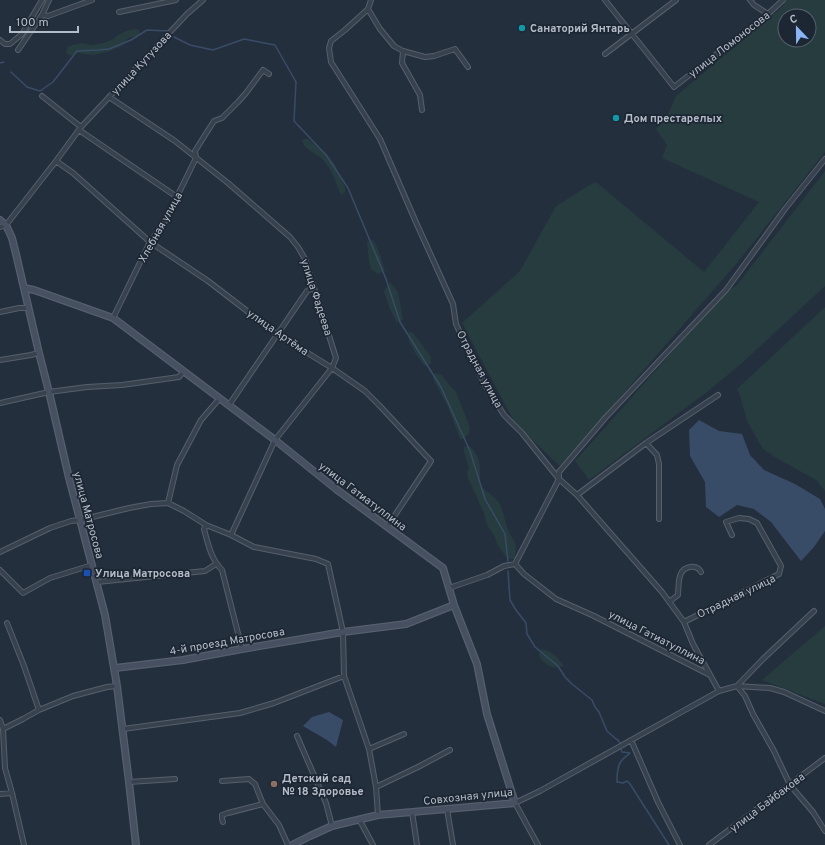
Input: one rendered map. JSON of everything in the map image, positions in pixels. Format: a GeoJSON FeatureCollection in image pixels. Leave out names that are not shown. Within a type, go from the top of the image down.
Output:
{"type":"FeatureCollection","features":[{"type":"Feature","properties":{"kind":"street"},"geometry":{"type":"LineString","coordinates":[[0,40],[5,44],[10,44],[22,34],[41,0]]}},
{"type":"Feature","properties":{"kind":"street"},"geometry":{"type":"LineString","coordinates":[[18,50],[42,15],[49,0]]}},
{"type":"Feature","properties":{"kind":"street"},"geometry":{"type":"LineString","coordinates":[[42,15],[48,16],[92,0]]}},
{"type":"Feature","properties":{"kind":"street"},"geometry":{"type":"LineString","coordinates":[[119,12],[176,0]]}},
{"type":"Feature","properties":{"kind":"street","name":"улица Кутузова"},"geometry":{"type":"LineString","coordinates":[[3,226],[80,129],[184,17],[203,0]]}},
{"type":"Feature","properties":{"kind":"street","name":"Отрадная улица"},"geometry":{"type":"LineString","coordinates":[[371,0],[368,9],[331,41],[329,48],[332,62],[380,139],[414,220],[453,304],[456,324],[485,385],[504,416],[522,433],[559,479],[577,495],[669,602],[684,622],[693,644],[719,691]]}},
{"type":"Feature","properties":{"kind":"street"},"geometry":{"type":"LineString","coordinates":[[605,0],[631,34]]}},
{"type":"Feature","properties":{"kind":"street"},"geometry":{"type":"LineString","coordinates":[[605,54],[676,0]]}},
{"type":"Feature","properties":{"kind":"street"},"geometry":{"type":"LineString","coordinates":[[750,0],[754,5],[768,14]]}},
{"type":"Feature","properties":{"kind":"street","name":"улица Ломоносова"},"geometry":{"type":"LineString","coordinates":[[631,34],[674,87],[768,14],[783,0]]}},
{"type":"Feature","properties":{"kind":"street"},"geometry":{"type":"LineString","coordinates":[[368,9],[380,29],[394,46],[403,51],[425,57],[434,56],[455,49],[468,67]]}},
{"type":"Feature","properties":{"kind":"street"},"geometry":{"type":"LineString","coordinates":[[403,51],[402,63],[420,95],[422,110]]}},
{"type":"Feature","properties":{"kind":"street","name":"Хлебная улица"},"geometry":{"type":"LineString","coordinates":[[113,318],[150,242],[165,222],[196,158],[195,151],[214,121],[222,118],[238,102],[263,70],[269,74]]}},
{"type":"Feature","properties":{"kind":"street"},"geometry":{"type":"LineString","coordinates":[[42,96],[80,129],[177,197]]}},
{"type":"Feature","properties":{"kind":"street","name":"улица Фадеева"},"geometry":{"type":"LineString","coordinates":[[109,97],[175,141],[228,183],[290,237],[305,259],[314,287],[336,358],[332,368]]}},
{"type":"Feature","properties":{"kind":"street"},"geometry":{"type":"LineString","coordinates":[[449,588],[487,575],[504,566],[515,564],[559,479],[559,472],[606,417],[726,290],[825,159]]}},
{"type":"Feature","properties":{"kind":"street","name":"улица Артёма"},"geometry":{"type":"LineString","coordinates":[[56,161],[73,173],[150,242],[208,281],[277,334],[332,368],[364,391],[431,461],[387,527]]}},
{"type":"Feature","properties":{"kind":"street","name":"улица Матросова"},"geometry":{"type":"LineString","coordinates":[[0,220],[13,243],[39,353],[50,392],[59,436],[105,615],[115,668],[136,845]]}},
{"type":"Feature","properties":{"kind":"street"},"geometry":{"type":"LineString","coordinates":[[229,405],[307,291],[314,287]]}},
{"type":"Feature","properties":{"kind":"street","name":"улица Гатиатуллина"},"geometry":{"type":"LineString","coordinates":[[24,288],[34,290],[113,318],[275,440],[326,481],[443,568],[454,604],[476,664],[487,714],[515,803],[538,845]]}},
{"type":"Feature","properties":{"kind":"street"},"geometry":{"type":"LineString","coordinates":[[0,312],[19,308],[29,308]]}},
{"type":"Feature","properties":{"kind":"street"},"geometry":{"type":"LineString","coordinates":[[0,360],[39,353]]}},
{"type":"Feature","properties":{"kind":"street"},"geometry":{"type":"LineString","coordinates":[[231,536],[275,440],[332,368]]}},
{"type":"Feature","properties":{"kind":"street"},"geometry":{"type":"LineString","coordinates":[[0,404],[50,392],[87,387],[122,385],[179,377],[184,372]]}},
{"type":"Feature","properties":{"kind":"street"},"geometry":{"type":"LineString","coordinates":[[577,495],[646,443],[718,395]]}},
{"type":"Feature","properties":{"kind":"street"},"geometry":{"type":"LineString","coordinates":[[168,503],[177,465],[201,420],[220,398]]}},
{"type":"Feature","properties":{"kind":"street"},"geometry":{"type":"LineString","coordinates":[[646,443],[657,455],[659,464],[659,519]]}},
{"type":"Feature","properties":{"kind":"street"},"geometry":{"type":"LineString","coordinates":[[0,552],[50,528],[71,521],[129,508],[168,503],[206,525],[254,547],[316,559],[328,564],[343,632],[344,676],[368,749],[376,787],[378,815]]}},
{"type":"Feature","properties":{"kind":"street","name":"Отрадная улица"},"geometry":{"type":"LineString","coordinates":[[684,622],[779,574],[781,566],[757,523],[749,519],[739,518],[726,522],[732,535]]}},
{"type":"Feature","properties":{"kind":"street"},"geometry":{"type":"LineString","coordinates":[[206,525],[204,529],[208,547],[216,564],[222,570],[242,649]]}},
{"type":"Feature","properties":{"kind":"street"},"geometry":{"type":"LineString","coordinates":[[0,570],[23,593],[50,578],[92,564]]}},
{"type":"Feature","properties":{"kind":"street"},"geometry":{"type":"LineString","coordinates":[[96,582],[205,572],[216,564]]}},
{"type":"Feature","properties":{"kind":"street","name":"улица Гатиатуллина"},"geometry":{"type":"LineString","coordinates":[[515,564],[524,574],[556,599],[594,616],[710,676]]}},
{"type":"Feature","properties":{"kind":"street"},"geometry":{"type":"LineString","coordinates":[[669,602],[678,595],[680,573],[683,569],[694,566],[699,568],[701,572]]}},
{"type":"Feature","properties":{"kind":"street","name":"4-й проезд Матросова"},"geometry":{"type":"LineString","coordinates":[[115,668],[183,660],[343,632],[406,624],[454,604]]}},
{"type":"Feature","properties":{"kind":"street"},"geometry":{"type":"LineString","coordinates":[[737,686],[763,659],[814,611]]}},
{"type":"Feature","properties":{"kind":"street"},"geometry":{"type":"LineString","coordinates":[[7,623],[39,710]]}},
{"type":"Feature","properties":{"kind":"street"},"geometry":{"type":"LineString","coordinates":[[123,729],[240,713],[274,703],[344,676]]}},
{"type":"Feature","properties":{"kind":"street"},"geometry":{"type":"LineString","coordinates":[[3,729],[39,710],[73,696],[107,687],[117,686]]}},
{"type":"Feature","properties":{"kind":"street"},"geometry":{"type":"LineString","coordinates":[[737,686],[745,696],[790,785],[813,812],[825,831]]}},
{"type":"Feature","properties":{"kind":"street"},"geometry":{"type":"LineString","coordinates":[[719,691],[737,686],[770,688],[784,692],[825,711]]}},
{"type":"Feature","properties":{"kind":"street","name":"Совхозная улица"},"geometry":{"type":"LineString","coordinates":[[292,845],[332,826],[378,815],[515,803],[540,791],[719,691]]}},
{"type":"Feature","properties":{"kind":"street"},"geometry":{"type":"LineString","coordinates":[[0,720],[3,729],[5,768],[24,845]]}},
{"type":"Feature","properties":{"kind":"street"},"geometry":{"type":"LineString","coordinates":[[368,749],[404,734]]}},
{"type":"Feature","properties":{"kind":"street"},"geometry":{"type":"LineString","coordinates":[[297,736],[326,802],[332,826]]}},
{"type":"Feature","properties":{"kind":"street"},"geometry":{"type":"LineString","coordinates":[[631,740],[658,802],[680,845]]}},
{"type":"Feature","properties":{"kind":"street"},"geometry":{"type":"LineString","coordinates":[[376,787],[450,750]]}},
{"type":"Feature","properties":{"kind":"street","name":"улица Байбакова"},"geometry":{"type":"LineString","coordinates":[[709,845],[825,758]]}},
{"type":"Feature","properties":{"kind":"street"},"geometry":{"type":"LineString","coordinates":[[129,782],[175,779]]}},
{"type":"Feature","properties":{"kind":"street"},"geometry":{"type":"LineString","coordinates":[[222,781],[249,779],[255,784],[263,804],[278,825],[288,845]]}},
{"type":"Feature","properties":{"kind":"street"},"geometry":{"type":"LineString","coordinates":[[0,794],[12,793]]}},
{"type":"Feature","properties":{"kind":"street"},"geometry":{"type":"LineString","coordinates":[[223,822],[222,815],[263,804]]}},
{"type":"Feature","properties":{"kind":"street"},"geometry":{"type":"LineString","coordinates":[[447,809],[453,845]]}},
{"type":"Feature","properties":{"kind":"street"},"geometry":{"type":"LineString","coordinates":[[412,812],[417,845]]}},
{"type":"Feature","properties":{"kind":"street"},"geometry":{"type":"LineString","coordinates":[[360,819],[373,845]]}},
{"type":"Feature","properties":{"kind":"green space"},"geometry":{"type":"Polygon","coordinates":[[[787,0],[825,0],[825,152],[737,263],[560,466],[516,425],[462,323],[520,271],[556,206],[596,182],[704,272],[759,202],[662,158],[667,145],[656,129],[667,116],[676,96],[777,11],[777,48],[817,48],[817,8],[781,8],[787,0]]]}},
{"type":"Feature","properties":{"kind":"green space"},"geometry":{"type":"Polygon","coordinates":[[[136,29],[139,30],[139,36],[128,38],[122,46],[107,52],[93,55],[78,53],[70,56],[67,54],[66,51],[68,47],[73,45],[82,43],[92,45],[103,43],[112,40],[126,31],[136,29]]]}},
{"type":"Feature","properties":{"kind":"green space"},"geometry":{"type":"Polygon","coordinates":[[[308,139],[327,154],[336,166],[345,187],[345,192],[342,195],[327,165],[321,158],[305,147],[302,140],[308,139]]]}},
{"type":"Feature","properties":{"kind":"green space"},"geometry":{"type":"Polygon","coordinates":[[[825,171],[825,286],[741,364],[707,392],[589,480],[575,461],[724,294],[737,285],[825,171]]]}},
{"type":"Feature","properties":{"kind":"green space"},"geometry":{"type":"Polygon","coordinates":[[[373,240],[379,251],[385,271],[378,274],[371,269],[369,262],[367,242],[373,240]]]}},
{"type":"Feature","properties":{"kind":"green space"},"geometry":{"type":"Polygon","coordinates":[[[390,282],[398,292],[403,319],[397,323],[390,309],[384,291],[390,282]]]}},
{"type":"Feature","properties":{"kind":"green space"},"geometry":{"type":"Polygon","coordinates":[[[825,307],[825,491],[816,480],[763,449],[747,421],[737,389],[825,307]]]}},
{"type":"Feature","properties":{"kind":"green space"},"geometry":{"type":"Polygon","coordinates":[[[408,331],[413,333],[431,357],[431,364],[425,366],[417,356],[409,342],[408,331]]]}},
{"type":"Feature","properties":{"kind":"green space"},"geometry":{"type":"Polygon","coordinates":[[[435,373],[442,375],[456,392],[470,428],[469,434],[463,439],[460,439],[448,407],[434,381],[433,378],[435,373]]]}},
{"type":"Feature","properties":{"kind":"green space"},"geometry":{"type":"Polygon","coordinates":[[[468,446],[473,450],[478,459],[481,485],[499,502],[501,506],[508,530],[516,545],[515,559],[506,557],[487,525],[484,513],[467,474],[469,467],[464,452],[464,447],[468,446]]]}},
{"type":"Feature","properties":{"kind":"green space"},"geometry":{"type":"Polygon","coordinates":[[[825,626],[825,704],[762,680],[825,626]]]}},
{"type":"Feature","properties":{"kind":"green space"},"geometry":{"type":"Polygon","coordinates":[[[541,649],[552,653],[564,666],[554,668],[547,665],[539,656],[541,649]]]}},
{"type":"Feature","properties":{"kind":"water"},"geometry":{"type":"Polygon","coordinates":[[[699,420],[719,431],[742,434],[750,455],[764,470],[795,484],[820,499],[825,509],[825,531],[814,547],[801,561],[771,522],[754,509],[737,505],[719,517],[706,507],[705,482],[690,456],[689,430],[699,420]]]}},
{"type":"Feature","properties":{"kind":"water"},"geometry":{"type":"Polygon","coordinates":[[[329,712],[343,720],[336,747],[303,726],[312,717],[329,712]]]}},
{"type":"Feature","properties":{"kind":"waterway"},"geometry":{"type":"LineString","coordinates":[[11,72],[27,87],[40,91],[53,82],[77,51],[109,49],[131,40],[147,30],[168,31]]}},
{"type":"Feature","properties":{"kind":"waterway"},"geometry":{"type":"LineString","coordinates":[[174,37],[190,45],[213,50],[244,39],[275,45],[296,82],[294,121],[326,155],[348,188],[386,279],[400,322],[441,387],[470,451],[485,499],[505,534],[508,561]]}},
{"type":"Feature","properties":{"kind":"waterway"},"geometry":{"type":"LineString","coordinates":[[0,63],[4,62]]}},
{"type":"Feature","properties":{"kind":"waterway"},"geometry":{"type":"LineString","coordinates":[[508,571],[510,600],[526,623],[527,634],[535,647],[558,666],[565,677],[572,684],[592,700],[607,731],[620,743]]}},
{"type":"Feature","properties":{"kind":"waterway"},"geometry":{"type":"LineString","coordinates":[[621,749],[622,752],[630,753],[619,765],[617,782],[623,783],[627,781],[630,784],[669,845]]}},
{"type":"Feature","properties":{"kind":"place","name":"Санаторий Янтарь"},"geometry":{"type":"Point","coordinates":[522,28]}},
{"type":"Feature","properties":{"kind":"place","name":"Дом престарелых"},"geometry":{"type":"Point","coordinates":[616,118]}},
{"type":"Feature","properties":{"kind":"place","name":"Улица Матросова"},"geometry":{"type":"Point","coordinates":[87,573]}},
{"type":"Feature","properties":{"kind":"place","name":"Детский сад № 18 Здоровье"},"geometry":{"type":"Point","coordinates":[274,784]}}]}
